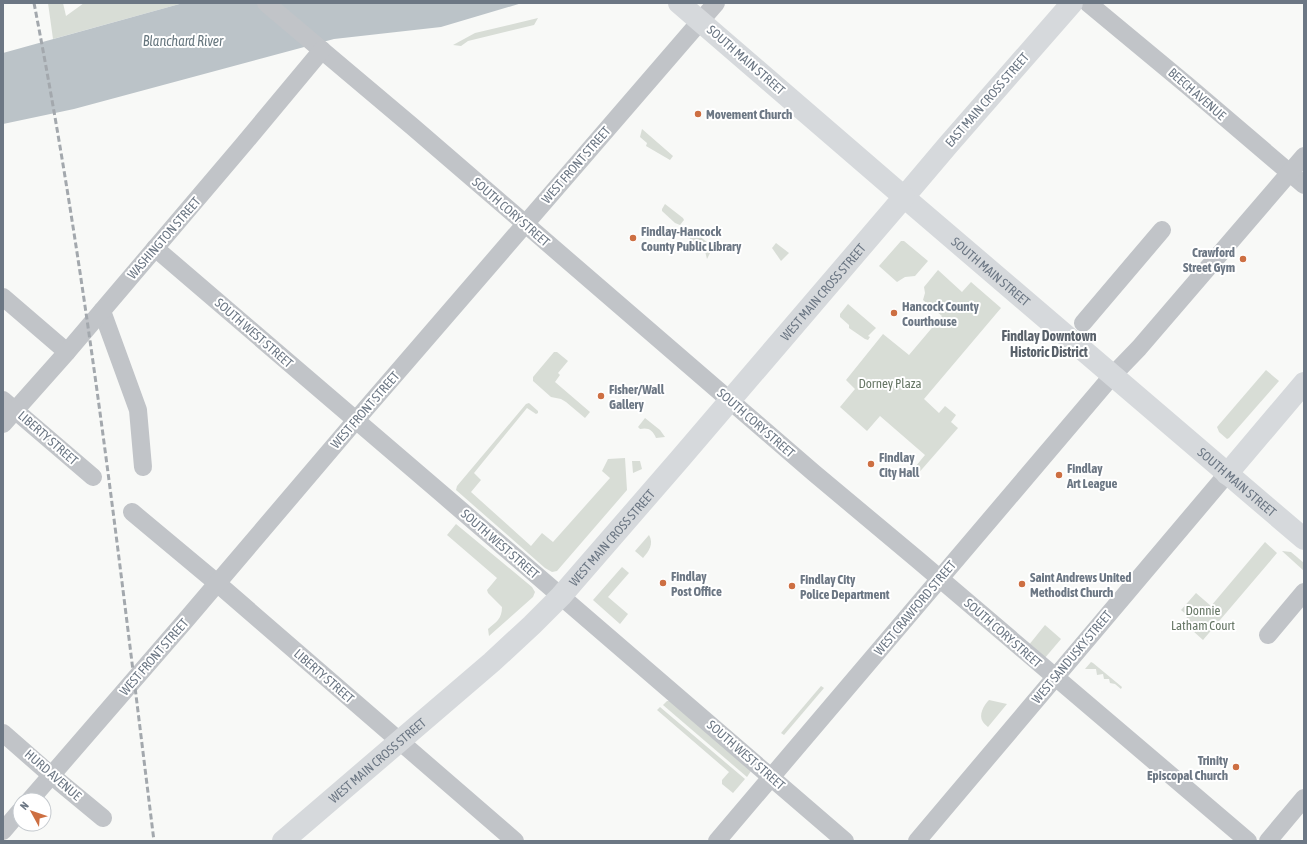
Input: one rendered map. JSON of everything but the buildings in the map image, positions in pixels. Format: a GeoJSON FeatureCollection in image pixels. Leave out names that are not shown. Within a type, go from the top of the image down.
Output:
{"type":"FeatureCollection","features":[{"type":"Feature","properties":{"kind":"main road","name":"SOUTH MAIN STREET"},"geometry":{"type":"LineString","coordinates":[[679,3],[1112,376],[1304,539]]}},
{"type":"Feature","properties":{"kind":"main road","name":"EAST MAIN CROSS STREET"},"geometry":{"type":"LineString","coordinates":[[904,197],[1072,3]]}},
{"type":"Feature","properties":{"kind":"main road","name":"WEST MAIN CROSS STREET"},"geometry":{"type":"LineString","coordinates":[[284,841],[492,662],[561,596],[904,197]]}},
{"type":"Feature","properties":{"kind":"main road"},"geometry":{"type":"LineString","coordinates":[[1227,474],[1304,383]]}},
{"type":"Feature","properties":{"kind":"street","name":"SOUTH CORY STREET"},"geometry":{"type":"LineString","coordinates":[[266,3],[730,401],[1248,841]]}},
{"type":"Feature","properties":{"kind":"street","name":"WEST FRONT STREET"},"geometry":{"type":"LineString","coordinates":[[37,792],[716,3]]}},
{"type":"Feature","properties":{"kind":"street","name":"BEECH AVENUE"},"geometry":{"type":"LineString","coordinates":[[1088,3],[1304,185]]}},
{"type":"Feature","properties":{"kind":"street","name":"WASHINGTON STREET"},"geometry":{"type":"LineString","coordinates":[[3,424],[9,405],[67,352],[322,50]]}},
{"type":"Feature","properties":{"kind":"street","name":"WEST CRAWFORD STREET"},"geometry":{"type":"LineString","coordinates":[[717,841],[1112,376],[1304,156]]}},
{"type":"Feature","properties":{"kind":"street"},"geometry":{"type":"LineString","coordinates":[[1083,322],[1162,230]]}},
{"type":"Feature","properties":{"kind":"street","name":"SOUTH WEST STREET"},"geometry":{"type":"LineString","coordinates":[[154,248],[845,841]]}},
{"type":"Feature","properties":{"kind":"street"},"geometry":{"type":"LineString","coordinates":[[3,296],[67,352]]}},
{"type":"Feature","properties":{"kind":"street"},"geometry":{"type":"LineString","coordinates":[[102,311],[138,410],[143,467]]}},
{"type":"Feature","properties":{"kind":"street","name":"LIBERTY STREET"},"geometry":{"type":"LineString","coordinates":[[9,405],[93,477]]}},
{"type":"Feature","properties":{"kind":"street","name":"WEST SANDUSKY STREET"},"geometry":{"type":"LineString","coordinates":[[917,841],[1227,474]]}},
{"type":"Feature","properties":{"kind":"street","name":"LIBERTY STREET"},"geometry":{"type":"LineString","coordinates":[[132,512],[217,583],[515,841]]}},
{"type":"Feature","properties":{"kind":"street"},"geometry":{"type":"LineString","coordinates":[[1268,635],[1304,592]]}},
{"type":"Feature","properties":{"kind":"street","name":"HURD AVENUE"},"geometry":{"type":"LineString","coordinates":[[3,733],[103,818]]}},
{"type":"Feature","properties":{"kind":"street"},"geometry":{"type":"LineString","coordinates":[[1268,841],[1304,798]]}},
{"type":"Feature","properties":{"kind":"street"},"geometry":{"type":"LineString","coordinates":[[3,831],[12,820]]}},
{"type":"Feature","properties":{"kind":"green space"},"geometry":{"type":"Polygon","coordinates":[[[48,3],[63,3],[66,16],[84,3],[183,3],[53,39],[48,3]]]}},
{"type":"Feature","properties":{"kind":"green space"},"geometry":{"type":"Polygon","coordinates":[[[538,18],[534,25],[468,41],[461,46],[453,45],[475,33],[538,18]]]}},
{"type":"Feature","properties":{"kind":"green space"},"geometry":{"type":"Polygon","coordinates":[[[642,129],[673,156],[670,160],[646,146],[647,143],[640,137],[642,129]]]}},
{"type":"Feature","properties":{"kind":"green space"},"geometry":{"type":"Polygon","coordinates":[[[665,204],[683,218],[684,220],[680,225],[675,223],[662,211],[665,204]]]}},
{"type":"Feature","properties":{"kind":"green space"},"geometry":{"type":"Polygon","coordinates":[[[692,230],[708,243],[710,253],[707,259],[705,251],[687,236],[692,230]]]}},
{"type":"Feature","properties":{"kind":"green space"},"geometry":{"type":"Polygon","coordinates":[[[901,241],[904,241],[928,261],[915,276],[905,277],[897,282],[879,266],[901,241]]]}},
{"type":"Feature","properties":{"kind":"green space"},"geometry":{"type":"Polygon","coordinates":[[[776,243],[789,253],[781,261],[772,248],[776,243]]]}},
{"type":"Feature","properties":{"kind":"green space","name":"Dorney Plaza"},"geometry":{"type":"Polygon","coordinates":[[[938,270],[962,292],[971,282],[1001,308],[924,399],[939,413],[945,406],[956,415],[951,422],[958,428],[916,476],[911,472],[925,455],[880,416],[867,431],[840,407],[855,389],[846,380],[883,334],[909,355],[942,316],[923,300],[925,293],[924,287],[938,270]]]}},
{"type":"Feature","properties":{"kind":"green space"},"geometry":{"type":"Polygon","coordinates":[[[848,304],[876,328],[868,336],[870,337],[868,340],[849,328],[849,325],[840,317],[840,314],[848,304]]]}},
{"type":"Feature","properties":{"kind":"green space"},"geometry":{"type":"Polygon","coordinates":[[[554,352],[557,352],[568,361],[558,373],[560,375],[555,382],[590,412],[585,418],[566,402],[561,399],[551,397],[533,381],[533,377],[554,352]]]}},
{"type":"Feature","properties":{"kind":"green space"},"geometry":{"type":"Polygon","coordinates":[[[1266,370],[1279,381],[1227,439],[1219,432],[1217,427],[1266,370]]]}},
{"type":"Feature","properties":{"kind":"green space"},"geometry":{"type":"Polygon","coordinates":[[[529,403],[538,411],[538,413],[536,414],[527,408],[474,473],[481,480],[471,492],[531,546],[542,533],[553,542],[610,478],[602,471],[608,459],[625,458],[627,490],[557,571],[552,572],[545,568],[456,490],[457,486],[526,404],[529,403]]]}},
{"type":"Feature","properties":{"kind":"green space"},"geometry":{"type":"Polygon","coordinates":[[[645,418],[660,430],[665,437],[656,438],[650,430],[645,428],[640,429],[638,427],[645,418]]]}},
{"type":"Feature","properties":{"kind":"green space"},"geometry":{"type":"Polygon","coordinates":[[[632,461],[640,461],[642,469],[633,473],[632,461]]]}},
{"type":"Feature","properties":{"kind":"green space"},"geometry":{"type":"Polygon","coordinates":[[[456,524],[532,587],[535,592],[533,597],[489,636],[488,629],[498,620],[502,611],[502,607],[488,593],[487,590],[497,578],[447,535],[456,524]]]}},
{"type":"Feature","properties":{"kind":"green space"},"geometry":{"type":"Polygon","coordinates":[[[649,535],[651,544],[649,550],[643,558],[635,551],[649,535]]]}},
{"type":"Feature","properties":{"kind":"green space","name":"Donnie Latham Court"},"geometry":{"type":"Polygon","coordinates":[[[1265,542],[1277,553],[1203,640],[1183,622],[1188,616],[1181,610],[1196,593],[1211,606],[1265,542]]]}},
{"type":"Feature","properties":{"kind":"green space"},"geometry":{"type":"Polygon","coordinates":[[[1282,551],[1291,552],[1304,563],[1304,571],[1282,551]]]}},
{"type":"Feature","properties":{"kind":"green space"},"geometry":{"type":"Polygon","coordinates":[[[622,567],[629,573],[608,597],[628,614],[620,624],[593,600],[622,567]]]}},
{"type":"Feature","properties":{"kind":"green space"},"geometry":{"type":"Polygon","coordinates":[[[1045,625],[1061,639],[1044,659],[1028,646],[1045,625]]]}},
{"type":"Feature","properties":{"kind":"green space"},"geometry":{"type":"Polygon","coordinates":[[[1091,662],[1122,687],[1121,689],[1115,684],[1110,683],[1109,679],[1104,679],[1103,674],[1097,675],[1096,669],[1085,669],[1091,662]]]}},
{"type":"Feature","properties":{"kind":"green space"},"geometry":{"type":"Polygon","coordinates":[[[821,686],[824,688],[784,735],[781,733],[821,686]]]}},
{"type":"Feature","properties":{"kind":"green space"},"geometry":{"type":"Polygon","coordinates":[[[989,700],[1007,704],[988,727],[983,723],[981,713],[989,700]]]}},
{"type":"Feature","properties":{"kind":"green space"},"geometry":{"type":"Polygon","coordinates":[[[667,701],[670,701],[751,771],[747,777],[663,705],[667,701]]]}},
{"type":"Feature","properties":{"kind":"green space"},"geometry":{"type":"Polygon","coordinates":[[[660,707],[745,779],[733,793],[722,784],[722,780],[729,772],[657,710],[660,707]]]}},
{"type":"Feature","properties":{"kind":"water","name":"Blanchard River"},"geometry":{"type":"Polygon","coordinates":[[[183,3],[522,3],[441,27],[334,39],[74,109],[3,124],[3,53],[183,3]]]}},
{"type":"Feature","properties":{"kind":"railway"},"geometry":{"type":"LineString","coordinates":[[34,3],[71,211],[115,526],[154,841]]}},
{"type":"Feature","properties":{"kind":"place","name":"Movement Church"},"geometry":{"type":"Point","coordinates":[698,114]}},
{"type":"Feature","properties":{"kind":"place","name":"Findlay-Hancock County Public Library"},"geometry":{"type":"Point","coordinates":[633,238]}},
{"type":"Feature","properties":{"kind":"place","name":"Crawford Street Gym"},"geometry":{"type":"Point","coordinates":[1243,259]}},
{"type":"Feature","properties":{"kind":"place","name":"Hancock County Courthouse"},"geometry":{"type":"Point","coordinates":[894,313]}},
{"type":"Feature","properties":{"kind":"place","name":"Fisher/Wall Gallery"},"geometry":{"type":"Point","coordinates":[601,396]}},
{"type":"Feature","properties":{"kind":"place","name":"Findlay City Hall"},"geometry":{"type":"Point","coordinates":[871,464]}},
{"type":"Feature","properties":{"kind":"place","name":"Findlay Art League"},"geometry":{"type":"Point","coordinates":[1059,475]}},
{"type":"Feature","properties":{"kind":"place","name":"Findlay Post Office"},"geometry":{"type":"Point","coordinates":[663,583]}},
{"type":"Feature","properties":{"kind":"place","name":"Saint Andrews United Methodist Church"},"geometry":{"type":"Point","coordinates":[1022,584]}},
{"type":"Feature","properties":{"kind":"place","name":"Findlay City Police Department"},"geometry":{"type":"Point","coordinates":[792,586]}},
{"type":"Feature","properties":{"kind":"place","name":"Trinity Episcopal Church"},"geometry":{"type":"Point","coordinates":[1236,767]}},
{"type":"Feature","properties":{"kind":"district","name":"Findlay Downtown Historic District"},"geometry":{"type":"Point","coordinates":[1049,344]}}]}
